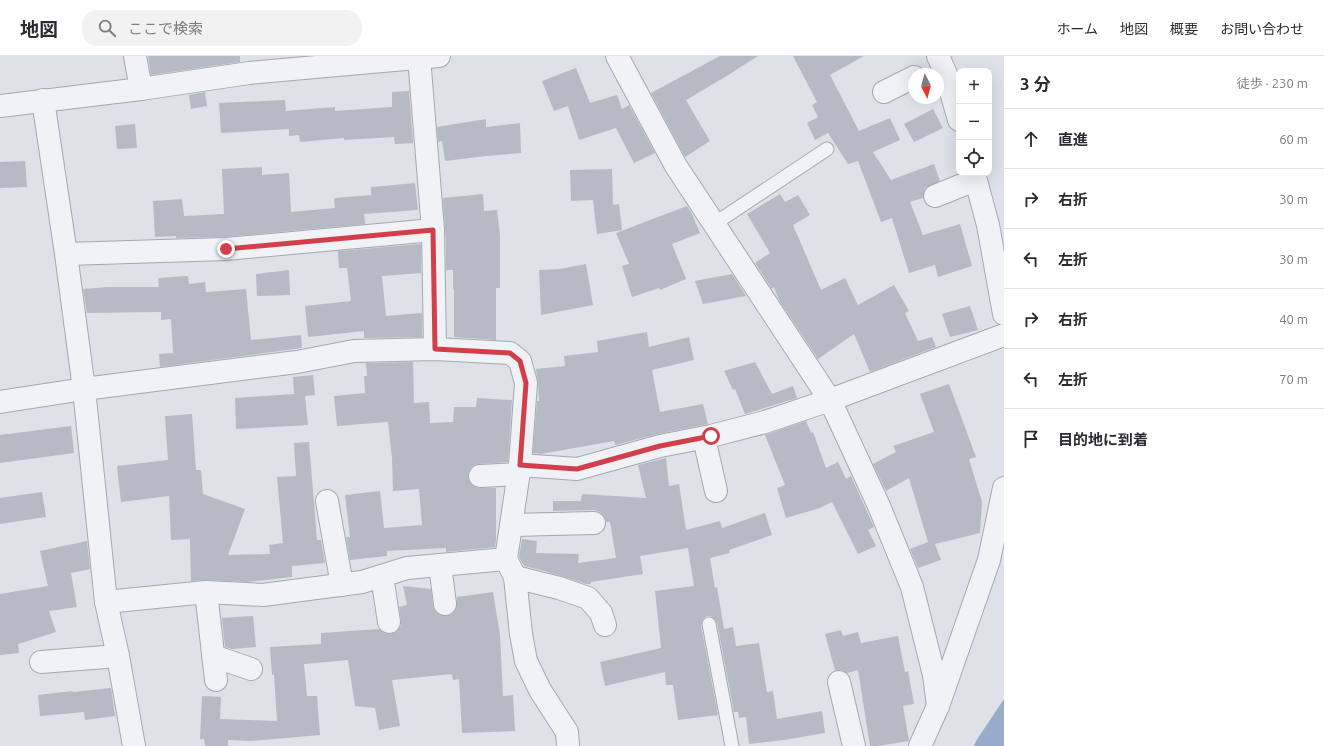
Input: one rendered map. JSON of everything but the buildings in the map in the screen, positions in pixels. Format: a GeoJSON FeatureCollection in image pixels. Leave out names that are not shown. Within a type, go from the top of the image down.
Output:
{"type":"FeatureCollection","features":[{"type":"Feature","properties":{"kind":"street"},"geometry":{"type":"LineString","coordinates":[[135,56],[142,89]]}},
{"type":"Feature","properties":{"kind":"street"},"geometry":{"type":"LineString","coordinates":[[0,106],[142,89],[248,65],[429,56],[435,349]]}},
{"type":"Feature","properties":{"kind":"street"},"geometry":{"type":"LineString","coordinates":[[617,56],[676,166],[830,400],[879,506],[912,587],[934,675],[938,706]]}},
{"type":"Feature","properties":{"kind":"street"},"geometry":{"type":"LineString","coordinates":[[929,68],[940,60],[946,74],[956,109]]}},
{"type":"Feature","properties":{"kind":"street"},"geometry":{"type":"LineString","coordinates":[[884,92],[908,80]]}},
{"type":"Feature","properties":{"kind":"street"},"geometry":{"type":"LineString","coordinates":[[42,100],[66,254],[84,389],[106,602],[118,656],[134,746]]}},
{"type":"Feature","properties":{"kind":"street"},"geometry":{"type":"LineString","coordinates":[[934,196],[974,176],[988,225],[1004,314]]}},
{"type":"Feature","properties":{"kind":"street"},"geometry":{"type":"LineString","coordinates":[[66,254],[226,249],[433,230]]}},
{"type":"Feature","properties":{"kind":"street"},"geometry":{"type":"LineString","coordinates":[[480,476],[519,469],[577,469],[660,446],[704,438],[765,422],[830,400],[1004,335]]}},
{"type":"Feature","properties":{"kind":"street"},"geometry":{"type":"LineString","coordinates":[[0,402],[84,389],[297,362],[354,351],[435,349],[510,353],[520,361],[526,383],[519,469],[511,525],[510,568],[526,661],[540,690],[567,732],[568,746]]}},
{"type":"Feature","properties":{"kind":"street"},"geometry":{"type":"LineString","coordinates":[[704,438],[716,491]]}},
{"type":"Feature","properties":{"kind":"street"},"geometry":{"type":"LineString","coordinates":[[920,746],[938,706],[989,560],[1004,488]]}},
{"type":"Feature","properties":{"kind":"street"},"geometry":{"type":"LineString","coordinates":[[327,501],[342,585]]}},
{"type":"Feature","properties":{"kind":"street"},"geometry":{"type":"LineString","coordinates":[[511,525],[594,523]]}},
{"type":"Feature","properties":{"kind":"street"},"geometry":{"type":"LineString","coordinates":[[106,602],[206,592],[263,595],[362,582],[407,568],[440,565],[510,568],[588,598],[601,613],[605,625]]}},
{"type":"Feature","properties":{"kind":"street"},"geometry":{"type":"LineString","coordinates":[[440,565],[445,604]]}},
{"type":"Feature","properties":{"kind":"street"},"geometry":{"type":"LineString","coordinates":[[382,576],[389,622]]}},
{"type":"Feature","properties":{"kind":"street"},"geometry":{"type":"LineString","coordinates":[[206,592],[216,680]]}},
{"type":"Feature","properties":{"kind":"street"},"geometry":{"type":"LineString","coordinates":[[41,662],[118,656]]}},
{"type":"Feature","properties":{"kind":"street"},"geometry":{"type":"LineString","coordinates":[[213,656],[251,669]]}},
{"type":"Feature","properties":{"kind":"street"},"geometry":{"type":"LineString","coordinates":[[839,682],[854,746]]}},
{"type":"Feature","properties":{"kind":"lane"},"geometry":{"type":"LineString","coordinates":[[714,224],[827,149]]}},
{"type":"Feature","properties":{"kind":"lane"},"geometry":{"type":"LineString","coordinates":[[709,624],[732,746]]}},
{"type":"Feature","properties":{"kind":"water"},"geometry":{"type":"Polygon","coordinates":[[[1004,699],[1004,746],[974,746],[976,741],[1004,699]]]}},
{"type":"Feature","properties":{"kind":"route"},"geometry":{"type":"LineString","coordinates":[[226,249],[433,230],[435,349],[510,353],[520,361],[526,383],[520,465],[577,469],[660,446],[711,436]]}}]}
